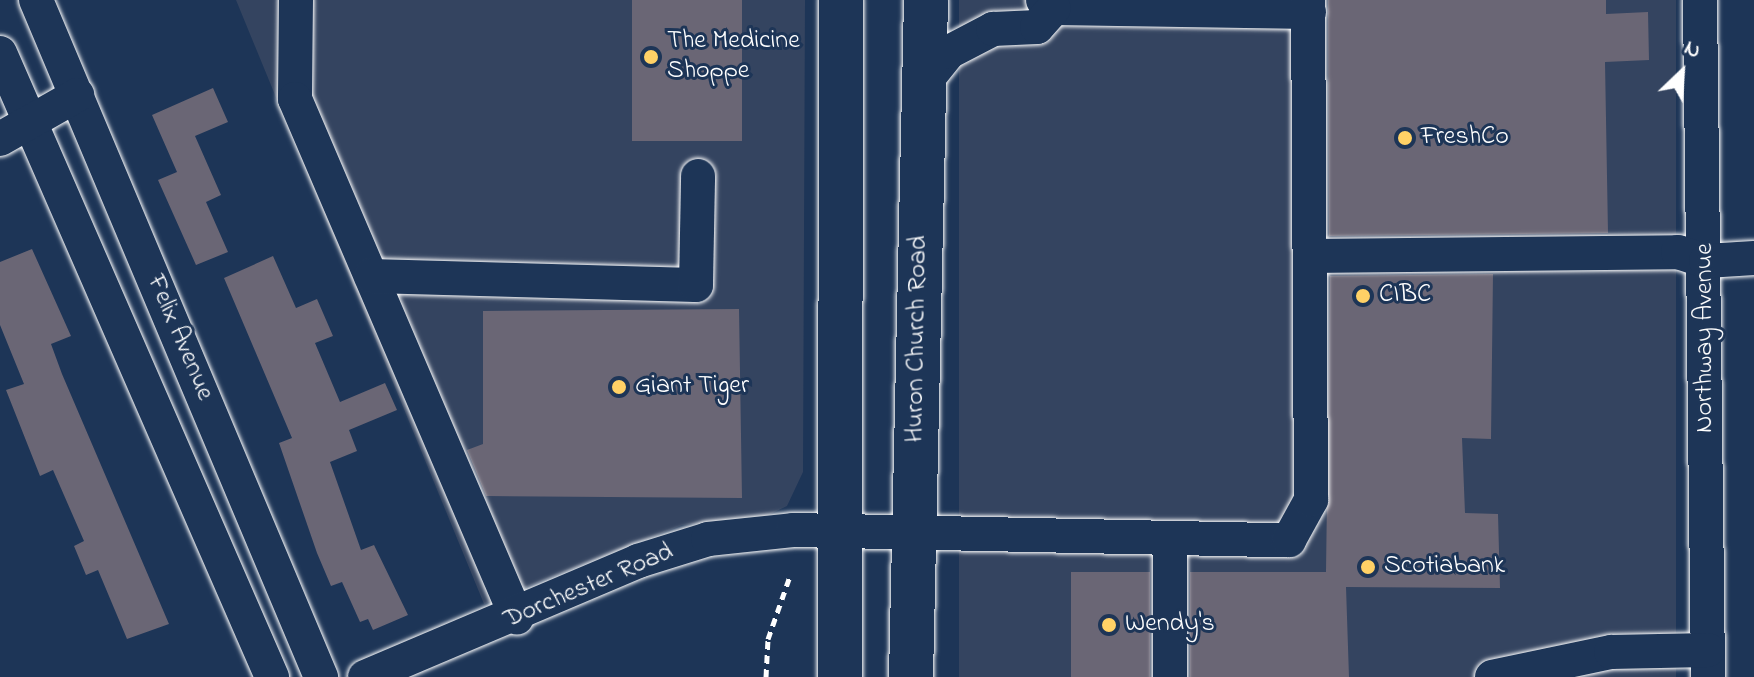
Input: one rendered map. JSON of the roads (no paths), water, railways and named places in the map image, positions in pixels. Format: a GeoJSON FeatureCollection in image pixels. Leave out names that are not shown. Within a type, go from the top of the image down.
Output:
{"type":"FeatureCollection","features":[{"type":"Feature","properties":{"kind":"highway"},"geometry":{"type":"LineString","coordinates":[[840,677],[841,0]]}},
{"type":"Feature","properties":{"kind":"highway","name":"Huron Church Road"},"geometry":{"type":"LineString","coordinates":[[911,677],[926,0]]}},
{"type":"Feature","properties":{"kind":"street","name":"Felix Avenue"},"geometry":{"type":"LineString","coordinates":[[36,0],[321,677]]}},
{"type":"Feature","properties":{"kind":"street"},"geometry":{"type":"LineString","coordinates":[[296,0],[295,99],[517,618]]}},
{"type":"Feature","properties":{"kind":"street","name":"Northway Avenue"},"geometry":{"type":"LineString","coordinates":[[1700,0],[1706,261],[1708,664]]}},
{"type":"Feature","properties":{"kind":"street"},"geometry":{"type":"LineString","coordinates":[[924,83],[949,52],[993,29],[1037,27],[1049,4],[1308,6],[1310,256],[1678,252],[1706,261],[1754,258]]}},
{"type":"Feature","properties":{"kind":"street","name":"Felix Avenue"},"geometry":{"type":"LineString","coordinates":[[0,53],[14,132],[272,677]]}},
{"type":"Feature","properties":{"kind":"street"},"geometry":{"type":"LineString","coordinates":[[14,132],[77,95]]}},
{"type":"Feature","properties":{"kind":"street"},"geometry":{"type":"LineString","coordinates":[[371,276],[696,285],[698,176]]}},
{"type":"Feature","properties":{"kind":"street","name":"Dorchester Road"},"geometry":{"type":"LineString","coordinates":[[365,677],[517,618],[638,561],[708,539],[842,533],[1271,545],[1289,540],[1305,522],[1310,256]]}},
{"type":"Feature","properties":{"kind":"street"},"geometry":{"type":"LineString","coordinates":[[1170,542],[1170,677]]}},
{"type":"Feature","properties":{"kind":"street"},"geometry":{"type":"LineString","coordinates":[[1492,677],[1611,652],[1708,664]]}},
{"type":"Feature","properties":{"kind":"place","name":"The Medicine Shoppe"},"geometry":{"type":"Point","coordinates":[651,57]}},
{"type":"Feature","properties":{"kind":"place","name":"FreshCo"},"geometry":{"type":"Point","coordinates":[1405,138]}},
{"type":"Feature","properties":{"kind":"place","name":"CIBC"},"geometry":{"type":"Point","coordinates":[1363,296]}},
{"type":"Feature","properties":{"kind":"place","name":"Giant Tiger"},"geometry":{"type":"Point","coordinates":[619,387]}},
{"type":"Feature","properties":{"kind":"place","name":"Scotiabank"},"geometry":{"type":"Point","coordinates":[1368,567]}},
{"type":"Feature","properties":{"kind":"place","name":"Wendy's"},"geometry":{"type":"Point","coordinates":[1109,625]}}]}
